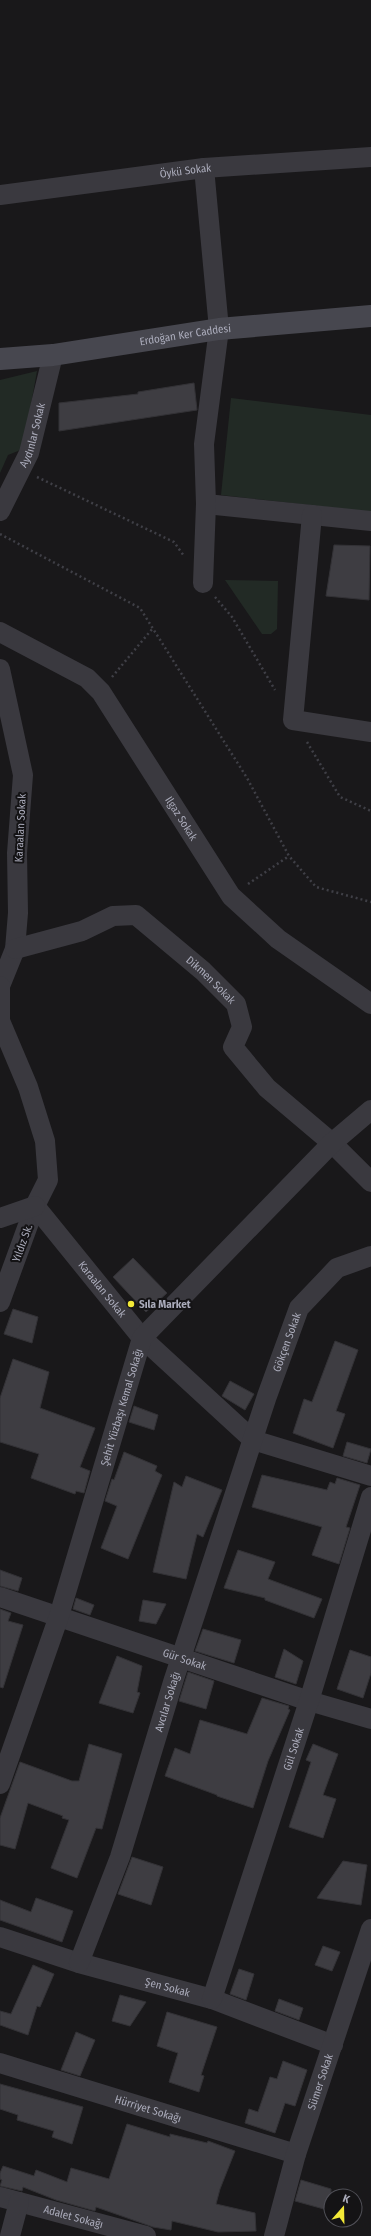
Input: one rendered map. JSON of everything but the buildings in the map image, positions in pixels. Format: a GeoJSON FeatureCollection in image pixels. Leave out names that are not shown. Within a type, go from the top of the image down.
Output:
{"type":"FeatureCollection","features":[{"type":"Feature","properties":{"kind":"main road","name":"Erdoğan Ker Caddesi"},"geometry":{"type":"LineString","coordinates":[[0,359],[53,356],[219,329],[371,316]]}},
{"type":"Feature","properties":{"kind":"street","name":"Öykü Sokak"},"geometry":{"type":"LineString","coordinates":[[0,195],[204,168],[371,157]]}},
{"type":"Feature","properties":{"kind":"street"},"geometry":{"type":"LineString","coordinates":[[203,583],[206,504],[204,444],[219,329],[204,168]]}},
{"type":"Feature","properties":{"kind":"street","name":"Aydınlar Sokak"},"geometry":{"type":"LineString","coordinates":[[0,511],[30,453],[53,356]]}},
{"type":"Feature","properties":{"kind":"street"},"geometry":{"type":"LineString","coordinates":[[206,504],[371,521]]}},
{"type":"Feature","properties":{"kind":"street"},"geometry":{"type":"LineString","coordinates":[[312,515],[293,720],[371,732]]}},
{"type":"Feature","properties":{"kind":"street","name":"Ilgaz Sokak"},"geometry":{"type":"LineString","coordinates":[[0,632],[87,678],[101,692],[231,896],[278,939],[371,1004]]}},
{"type":"Feature","properties":{"kind":"street","name":"Karaalan Sokak"},"geometry":{"type":"LineString","coordinates":[[0,669],[23,775],[18,853],[18,913],[15,949],[0,986],[0,1021],[28,1087],[45,1141],[48,1180],[35,1206],[142,1338],[253,1440],[371,1476]]}},
{"type":"Feature","properties":{"kind":"street","name":"Dikmen Sokak"},"geometry":{"type":"LineString","coordinates":[[15,949],[82,931],[113,916],[136,915],[203,971],[236,1004],[242,1027],[232,1047],[267,1088],[332,1143],[371,1182]]}},
{"type":"Feature","properties":{"kind":"street","name":"Şehit Yüzbaşı Kemal Sokağı"},"geometry":{"type":"LineString","coordinates":[[0,1784],[59,1616],[142,1338],[332,1143],[371,1110]]}},
{"type":"Feature","properties":{"kind":"street"},"geometry":{"type":"LineString","coordinates":[[0,1218],[35,1206]]}},
{"type":"Feature","properties":{"kind":"street","name":"Yıldız Sk."},"geometry":{"type":"LineString","coordinates":[[0,1302],[35,1206]]}},
{"type":"Feature","properties":{"kind":"street","name":"Gökçen Sokak"},"geometry":{"type":"LineString","coordinates":[[253,1440],[266,1396],[299,1308],[337,1268],[371,1256]]}},
{"type":"Feature","properties":{"kind":"street","name":"Avcılar Sokağı"},"geometry":{"type":"LineString","coordinates":[[79,1963],[120,1856],[181,1657],[253,1440]]}},
{"type":"Feature","properties":{"kind":"street","name":"Gül Sokak"},"geometry":{"type":"LineString","coordinates":[[212,1999],[309,1700],[371,1497]]}},
{"type":"Feature","properties":{"kind":"street","name":"Gür Sokak"},"geometry":{"type":"LineString","coordinates":[[0,1597],[309,1700],[371,1719]]}},
{"type":"Feature","properties":{"kind":"street","name":"Sümer Sokak"},"geometry":{"type":"LineString","coordinates":[[274,2236],[296,2154],[333,2045],[367,1956],[371,1929]]}},
{"type":"Feature","properties":{"kind":"street","name":"Şen Sokak"},"geometry":{"type":"LineString","coordinates":[[0,1937],[79,1963],[212,1999],[333,2045]]}},
{"type":"Feature","properties":{"kind":"street","name":"Hürriyet Sokağı"},"geometry":{"type":"LineString","coordinates":[[0,2063],[296,2154]]}},
{"type":"Feature","properties":{"kind":"street"},"geometry":{"type":"LineString","coordinates":[[9,2200],[10,2236]]}},
{"type":"Feature","properties":{"kind":"street","name":"Adalet Sokağı"},"geometry":{"type":"LineString","coordinates":[[9,2200],[146,2236]]}},
{"type":"Feature","properties":{"kind":"path"},"geometry":{"type":"LineString","coordinates":[[22,470],[174,542],[203,583],[232,617],[277,693]]}},
{"type":"Feature","properties":{"kind":"path"},"geometry":{"type":"LineString","coordinates":[[0,534],[140,608],[247,778],[289,856],[316,887],[371,902]]}},
{"type":"Feature","properties":{"kind":"path"},"geometry":{"type":"LineString","coordinates":[[101,692],[153,628]]}},
{"type":"Feature","properties":{"kind":"path"},"geometry":{"type":"LineString","coordinates":[[293,720],[340,797],[371,811]]}},
{"type":"Feature","properties":{"kind":"path"},"geometry":{"type":"LineString","coordinates":[[231,896],[289,856]]}},
{"type":"Feature","properties":{"kind":"shaded area"},"geometry":{"type":"Polygon","coordinates":[[[37,371],[23,449],[8,455],[0,473],[0,380],[37,371]]]}},
{"type":"Feature","properties":{"kind":"shaded area"},"geometry":{"type":"Polygon","coordinates":[[[231,398],[371,415],[371,512],[221,495],[231,398]]]}},
{"type":"Feature","properties":{"kind":"shaded area"},"geometry":{"type":"Polygon","coordinates":[[[225,580],[278,581],[277,629],[271,634],[262,634],[225,580]]]}},
{"type":"Feature","properties":{"kind":"place","name":"Sıla Market"},"geometry":{"type":"Point","coordinates":[131,1304]}}]}
